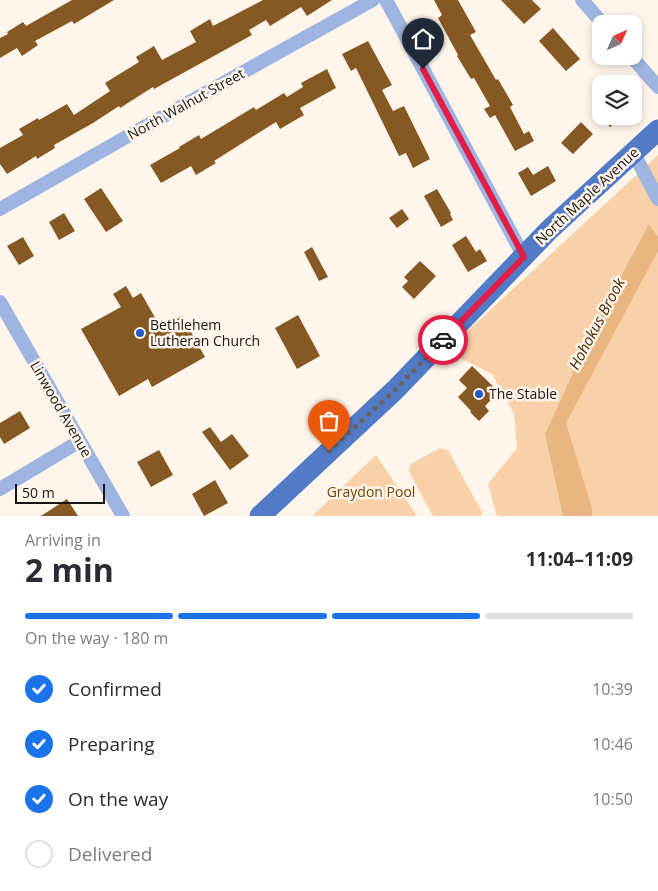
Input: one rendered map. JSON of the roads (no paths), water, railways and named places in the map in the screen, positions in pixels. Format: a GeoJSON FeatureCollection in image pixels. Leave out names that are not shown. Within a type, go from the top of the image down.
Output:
{"type":"FeatureCollection","features":[{"type":"Feature","properties":{"kind":"main road","name":"North Maple Avenue"},"geometry":{"type":"LineString","coordinates":[[260,516],[395,390],[549,230],[658,130]]}},
{"type":"Feature","properties":{"kind":"street","name":"North Walnut Street"},"geometry":{"type":"LineString","coordinates":[[0,209],[373,0]]}},
{"type":"Feature","properties":{"kind":"street"},"geometry":{"type":"LineString","coordinates":[[386,0],[524,257]]}},
{"type":"Feature","properties":{"kind":"street"},"geometry":{"type":"LineString","coordinates":[[582,0],[595,15]]}},
{"type":"Feature","properties":{"kind":"street"},"geometry":{"type":"LineString","coordinates":[[640,65],[658,86]]}},
{"type":"Feature","properties":{"kind":"street"},"geometry":{"type":"LineString","coordinates":[[633,152],[658,200]]}},
{"type":"Feature","properties":{"kind":"street","name":"Linwood Avenue"},"geometry":{"type":"LineString","coordinates":[[0,302],[124,516]]}},
{"type":"Feature","properties":{"kind":"street"},"geometry":{"type":"LineString","coordinates":[[0,489],[80,441]]}},
{"type":"Feature","properties":{"kind":"water","name":"Hohokus Brook"},"geometry":{"type":"Polygon","coordinates":[[[649,224],[658,237],[658,251],[566,423],[592,508],[592,516],[563,516],[545,434],[595,325],[649,224]]]}},
{"type":"Feature","properties":{"kind":"place","name":"Bethlehem Lutheran Church"},"geometry":{"type":"Point","coordinates":[140,333]}},
{"type":"Feature","properties":{"kind":"place","name":"The Stable"},"geometry":{"type":"Point","coordinates":[479,394]}},
{"type":"Feature","properties":{"kind":"park label","name":"Graydon Pool"},"geometry":{"type":"Point","coordinates":[371,492]}}]}
